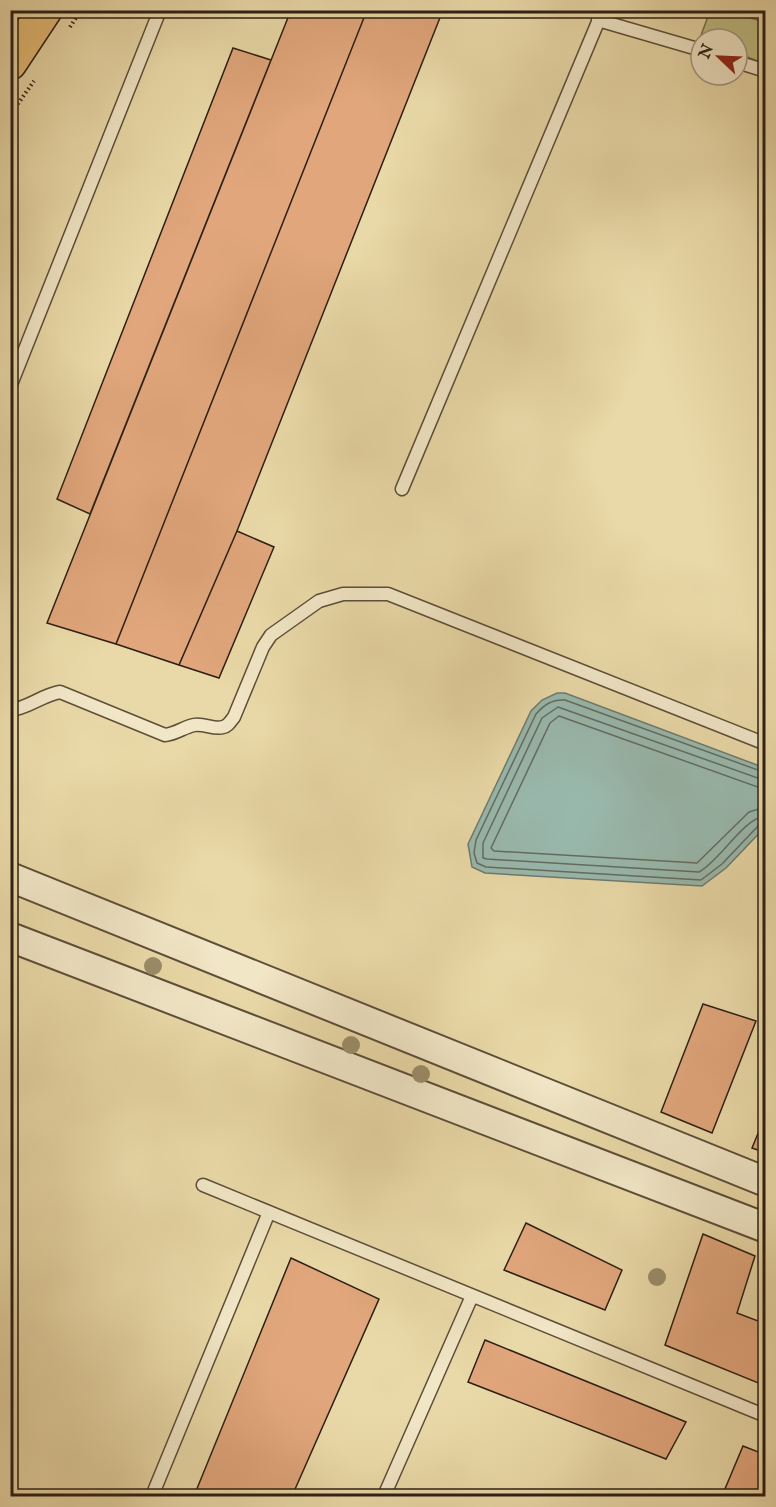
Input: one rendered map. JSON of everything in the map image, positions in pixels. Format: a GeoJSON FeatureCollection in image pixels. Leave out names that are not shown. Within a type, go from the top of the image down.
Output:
{"type":"FeatureCollection","features":[{"type":"Feature","properties":{"kind":"main road"},"geometry":{"type":"LineString","coordinates":[[10,63],[45,10]]}},
{"type":"Feature","properties":{"kind":"street"},"geometry":{"type":"LineString","coordinates":[[10,877],[765,1182]]}},
{"type":"Feature","properties":{"kind":"street"},"geometry":{"type":"LineString","coordinates":[[10,937],[765,1228]]}},
{"type":"Feature","properties":{"kind":"lane"},"geometry":{"type":"LineString","coordinates":[[10,387],[160,10]]}},
{"type":"Feature","properties":{"kind":"lane"},"geometry":{"type":"LineString","coordinates":[[402,489],[600,15],[689,46]]}},
{"type":"Feature","properties":{"kind":"lane"},"geometry":{"type":"LineString","coordinates":[[749,66],[765,71]]}},
{"type":"Feature","properties":{"kind":"lane"},"geometry":{"type":"LineString","coordinates":[[10,710],[17,710],[48,694],[60,692],[165,735],[174,734],[192,726],[203,725],[220,729],[228,725],[234,717],[263,646],[271,635],[319,601],[343,594],[388,594],[765,744]]}},
{"type":"Feature","properties":{"kind":"lane"},"geometry":{"type":"LineString","coordinates":[[203,1185],[765,1416]]}},
{"type":"Feature","properties":{"kind":"lane"},"geometry":{"type":"LineString","coordinates":[[152,1497],[269,1212]]}},
{"type":"Feature","properties":{"kind":"lane"},"geometry":{"type":"LineString","coordinates":[[384,1497],[472,1296]]}},
{"type":"Feature","properties":{"kind":"shaded area"},"geometry":{"type":"Polygon","coordinates":[[[710,11],[726,11],[765,22],[765,64],[749,58],[749,27],[704,27],[710,11]]]}},
{"type":"Feature","properties":{"kind":"water"},"geometry":{"type":"Polygon","coordinates":[[[557,693],[565,693],[765,768],[765,827],[726,868],[702,886],[485,873],[472,867],[468,844],[531,711],[542,700],[557,693]]]}},
{"type":"Feature","properties":{"kind":"building"},"geometry":{"type":"Polygon","coordinates":[[[291,10],[367,10],[116,644],[47,623],[291,10]]]}},
{"type":"Feature","properties":{"kind":"building"},"geometry":{"type":"Polygon","coordinates":[[[367,10],[443,10],[237,531],[179,665],[116,644],[367,10]]]}},
{"type":"Feature","properties":{"kind":"building"},"geometry":{"type":"Polygon","coordinates":[[[233,48],[271,60],[90,514],[57,499],[233,48]]]}},
{"type":"Feature","properties":{"kind":"building"},"geometry":{"type":"Polygon","coordinates":[[[237,531],[274,547],[219,678],[179,665],[237,531]]]}},
{"type":"Feature","properties":{"kind":"building"},"geometry":{"type":"Polygon","coordinates":[[[703,1004],[756,1021],[712,1133],[661,1112],[703,1004]]]}},
{"type":"Feature","properties":{"kind":"building"},"geometry":{"type":"Polygon","coordinates":[[[766,1114],[766,1153],[752,1148],[766,1114]]]}},
{"type":"Feature","properties":{"kind":"building"},"geometry":{"type":"Polygon","coordinates":[[[526,1223],[622,1270],[605,1310],[504,1270],[526,1223]]]}},
{"type":"Feature","properties":{"kind":"building"},"geometry":{"type":"Polygon","coordinates":[[[703,1234],[755,1256],[737,1313],[766,1324],[766,1386],[665,1345],[703,1234]]]}},
{"type":"Feature","properties":{"kind":"building"},"geometry":{"type":"Polygon","coordinates":[[[291,1258],[379,1299],[292,1496],[194,1496],[291,1258]]]}},
{"type":"Feature","properties":{"kind":"building"},"geometry":{"type":"Polygon","coordinates":[[[485,1340],[686,1422],[666,1459],[468,1382],[485,1340]]]}},
{"type":"Feature","properties":{"kind":"building"},"geometry":{"type":"Polygon","coordinates":[[[743,1446],[766,1455],[766,1496],[722,1496],[743,1446]]]}}]}
